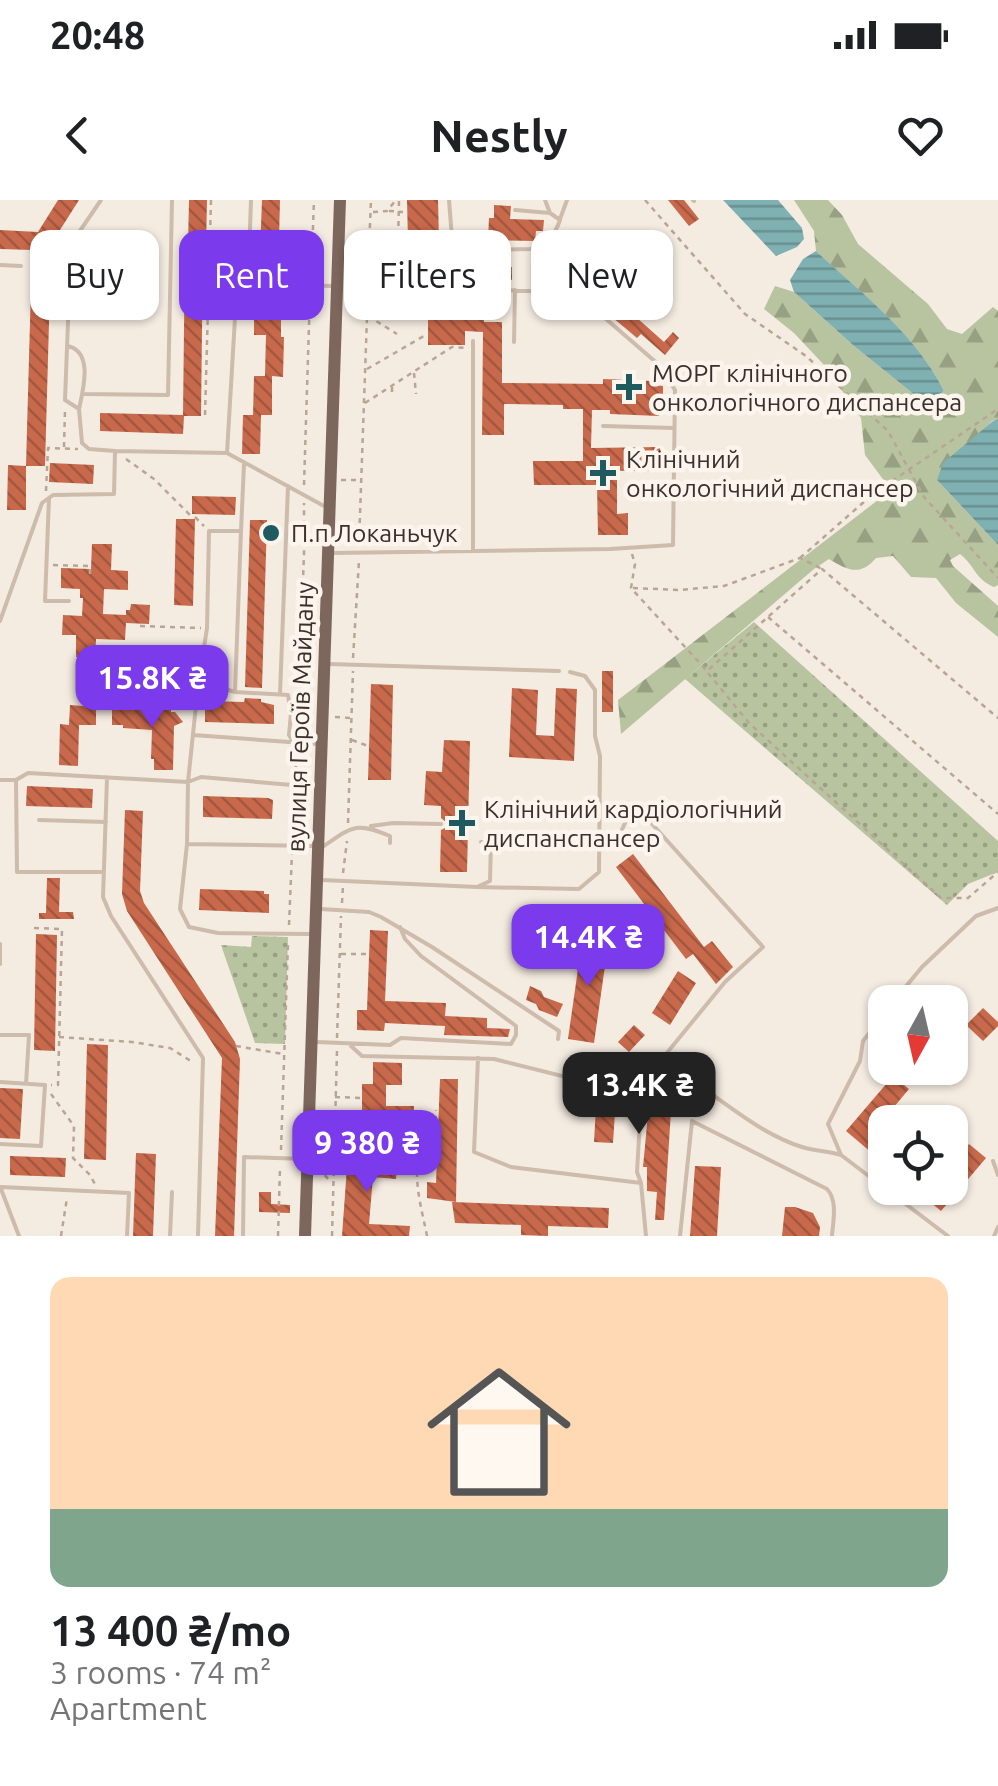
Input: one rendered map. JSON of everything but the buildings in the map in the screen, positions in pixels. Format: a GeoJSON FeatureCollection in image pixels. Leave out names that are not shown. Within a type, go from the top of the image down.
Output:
{"type":"FeatureCollection","features":[{"type":"Feature","properties":{"kind":"main road","name":"вулиця Героїв Майдану"},"geometry":{"type":"LineString","coordinates":[[306,1236],[340,200]]}},
{"type":"Feature","properties":{"kind":"lane"},"geometry":{"type":"LineString","coordinates":[[81,230],[101,200]]}},
{"type":"Feature","properties":{"kind":"lane"},"geometry":{"type":"LineString","coordinates":[[84,394],[168,396],[172,200]]}},
{"type":"Feature","properties":{"kind":"lane"},"geometry":{"type":"LineString","coordinates":[[251,230],[252,200]]}},
{"type":"Feature","properties":{"kind":"lane"},"geometry":{"type":"LineString","coordinates":[[449,200],[451,230]]}},
{"type":"Feature","properties":{"kind":"lane"},"geometry":{"type":"LineString","coordinates":[[519,200],[517,210],[550,213],[560,220]]}},
{"type":"Feature","properties":{"kind":"lane"},"geometry":{"type":"LineString","coordinates":[[545,200],[550,213]]}},
{"type":"Feature","properties":{"kind":"lane"},"geometry":{"type":"LineString","coordinates":[[511,250],[546,244],[567,200]]}},
{"type":"Feature","properties":{"kind":"lane"},"geometry":{"type":"LineString","coordinates":[[338,254],[344,254]]}},
{"type":"Feature","properties":{"kind":"lane"},"geometry":{"type":"LineString","coordinates":[[0,265],[20,266]]}},
{"type":"Feature","properties":{"kind":"lane"},"geometry":{"type":"LineString","coordinates":[[324,286],[337,286]]}},
{"type":"Feature","properties":{"kind":"lane"},"geometry":{"type":"LineString","coordinates":[[328,553],[674,545],[674,390],[658,364],[576,293],[511,290]]}},
{"type":"Feature","properties":{"kind":"lane"},"geometry":{"type":"LineString","coordinates":[[514,342],[515,290]]}},
{"type":"Feature","properties":{"kind":"lane"},"geometry":{"type":"LineString","coordinates":[[68,320],[65,400],[79,409]]}},
{"type":"Feature","properties":{"kind":"lane"},"geometry":{"type":"LineString","coordinates":[[227,454],[235,320]]}},
{"type":"Feature","properties":{"kind":"lane"},"geometry":{"type":"LineString","coordinates":[[473,345],[473,551]]}},
{"type":"Feature","properties":{"kind":"lane"},"geometry":{"type":"LineString","coordinates":[[67,346],[82,352],[84,394],[79,409],[82,443],[89,449],[227,454],[329,509]]}},
{"type":"Feature","properties":{"kind":"lane"},"geometry":{"type":"LineString","coordinates":[[603,426],[674,428]]}},
{"type":"Feature","properties":{"kind":"lane"},"geometry":{"type":"LineString","coordinates":[[0,620],[42,502],[54,494],[114,494],[116,451]]}},
{"type":"Feature","properties":{"kind":"lane"},"geometry":{"type":"LineString","coordinates":[[235,692],[244,464]]}},
{"type":"Feature","properties":{"kind":"lane"},"geometry":{"type":"LineString","coordinates":[[280,694],[288,486]]}},
{"type":"Feature","properties":{"kind":"lane"},"geometry":{"type":"LineString","coordinates":[[49,498],[46,601],[69,602]]}},
{"type":"Feature","properties":{"kind":"lane"},"geometry":{"type":"LineString","coordinates":[[241,530],[209,530],[208,628],[188,782],[180,909],[189,927],[218,933],[316,934]]}},
{"type":"Feature","properties":{"kind":"lane"},"geometry":{"type":"LineString","coordinates":[[324,664],[559,671]]}},
{"type":"Feature","properties":{"kind":"lane"},"geometry":{"type":"LineString","coordinates":[[317,880],[579,890],[599,872],[600,756],[595,736],[596,690],[585,676],[570,672]]}},
{"type":"Feature","properties":{"kind":"lane"},"geometry":{"type":"LineString","coordinates":[[199,681],[235,692],[288,695],[292,740]]}},
{"type":"Feature","properties":{"kind":"lane"},"geometry":{"type":"LineString","coordinates":[[193,735],[322,744]]}},
{"type":"Feature","properties":{"kind":"lane"},"geometry":{"type":"LineString","coordinates":[[0,780],[16,780],[28,773],[188,782],[201,777],[320,788]]}},
{"type":"Feature","properties":{"kind":"lane"},"geometry":{"type":"LineString","coordinates":[[107,778],[103,896],[203,1058],[198,1236]]}},
{"type":"Feature","properties":{"kind":"lane"},"geometry":{"type":"LineString","coordinates":[[16,780],[18,872],[104,872]]}},
{"type":"Feature","properties":{"kind":"lane"},"geometry":{"type":"LineString","coordinates":[[618,838],[634,804],[762,946],[725,982],[666,1054],[665,1064],[778,1136],[805,1148],[821,1148],[841,1155],[948,1236]]}},
{"type":"Feature","properties":{"kind":"lane"},"geometry":{"type":"LineString","coordinates":[[39,820],[106,822]]}},
{"type":"Feature","properties":{"kind":"lane"},"geometry":{"type":"LineString","coordinates":[[187,844],[318,848],[348,830],[366,826],[441,824]]}},
{"type":"Feature","properties":{"kind":"lane"},"geometry":{"type":"LineString","coordinates":[[366,826],[390,836],[390,842]]}},
{"type":"Feature","properties":{"kind":"lane"},"geometry":{"type":"LineString","coordinates":[[476,888],[490,881],[492,842],[481,842]]}},
{"type":"Feature","properties":{"kind":"lane"},"geometry":{"type":"LineString","coordinates":[[908,985],[976,916],[998,908]]}},
{"type":"Feature","properties":{"kind":"lane"},"geometry":{"type":"LineString","coordinates":[[316,909],[369,912],[400,927],[559,1031],[558,1039]]}},
{"type":"Feature","properties":{"kind":"lane"},"geometry":{"type":"LineString","coordinates":[[312,1042],[390,1044],[401,1038],[512,1044],[516,1026],[420,956],[400,927]]}},
{"type":"Feature","properties":{"kind":"lane"},"geometry":{"type":"LineString","coordinates":[[0,944],[0,964]]}},
{"type":"Feature","properties":{"kind":"lane"},"geometry":{"type":"LineString","coordinates":[[841,1155],[828,1124],[860,1061],[863,1040],[868,1034]]}},
{"type":"Feature","properties":{"kind":"lane"},"geometry":{"type":"LineString","coordinates":[[0,1035],[29,1035],[26,1084]]}},
{"type":"Feature","properties":{"kind":"lane"},"geometry":{"type":"LineString","coordinates":[[348,1044],[362,1056],[494,1059],[594,1084]]}},
{"type":"Feature","properties":{"kind":"lane"},"geometry":{"type":"LineString","coordinates":[[478,1058],[474,1152],[511,1167],[641,1183]]}},
{"type":"Feature","properties":{"kind":"lane"},"geometry":{"type":"LineString","coordinates":[[0,1082],[44,1085],[41,1146],[0,1144]]}},
{"type":"Feature","properties":{"kind":"lane"},"geometry":{"type":"LineString","coordinates":[[640,1120],[637,1172],[646,1236]]}},
{"type":"Feature","properties":{"kind":"lane"},"geometry":{"type":"LineString","coordinates":[[680,1236],[692,1121],[827,1189],[834,1202],[832,1236]]}},
{"type":"Feature","properties":{"kind":"lane"},"geometry":{"type":"LineString","coordinates":[[242,1236],[244,1157],[308,1159]]}},
{"type":"Feature","properties":{"kind":"lane"},"geometry":{"type":"LineString","coordinates":[[993,1161],[998,1175]]}},
{"type":"Feature","properties":{"kind":"lane"},"geometry":{"type":"LineString","coordinates":[[19,1236],[0,1186],[129,1193],[127,1236]]}},
{"type":"Feature","properties":{"kind":"lane"},"geometry":{"type":"LineString","coordinates":[[170,1236],[172,1192]]}},
{"type":"Feature","properties":{"kind":"lane"},"geometry":{"type":"LineString","coordinates":[[994,1236],[998,1226]]}},
{"type":"Feature","properties":{"kind":"path"},"geometry":{"type":"LineString","coordinates":[[205,415],[211,200]]}},
{"type":"Feature","properties":{"kind":"path"},"geometry":{"type":"LineString","coordinates":[[370,230],[371,200]]}},
{"type":"Feature","properties":{"kind":"path"},"geometry":{"type":"LineString","coordinates":[[370,220],[386,212],[397,200],[400,230]]}},
{"type":"Feature","properties":{"kind":"path"},"geometry":{"type":"LineString","coordinates":[[644,200],[745,314],[806,356],[888,430],[924,497],[998,578]]}},
{"type":"Feature","properties":{"kind":"path"},"geometry":{"type":"LineString","coordinates":[[370,212],[401,212]]}},
{"type":"Feature","properties":{"kind":"path"},"geometry":{"type":"LineString","coordinates":[[332,1236],[341,910],[348,830],[367,320]]}},
{"type":"Feature","properties":{"kind":"path"},"geometry":{"type":"LineString","coordinates":[[375,320],[397,334]]}},
{"type":"Feature","properties":{"kind":"path"},"geometry":{"type":"LineString","coordinates":[[365,370],[424,336]]}},
{"type":"Feature","properties":{"kind":"path"},"geometry":{"type":"LineString","coordinates":[[364,403],[452,347],[473,345]]}},
{"type":"Feature","properties":{"kind":"path"},"geometry":{"type":"LineString","coordinates":[[414,372],[416,394]]}},
{"type":"Feature","properties":{"kind":"path"},"geometry":{"type":"LineString","coordinates":[[392,386],[392,396]]}},
{"type":"Feature","properties":{"kind":"path"},"geometry":{"type":"LineString","coordinates":[[64,448],[65,400]]}},
{"type":"Feature","properties":{"kind":"path"},"geometry":{"type":"LineString","coordinates":[[632,588],[679,590],[724,586],[800,558],[874,494],[998,409]]}},
{"type":"Feature","properties":{"kind":"path"},"geometry":{"type":"LineString","coordinates":[[49,498],[48,448],[89,449]]}},
{"type":"Feature","properties":{"kind":"path"},"geometry":{"type":"LineString","coordinates":[[116,451],[154,479],[209,530]]}},
{"type":"Feature","properties":{"kind":"path"},"geometry":{"type":"LineString","coordinates":[[631,548],[632,588],[748,723],[941,898],[968,898],[998,872]]}},
{"type":"Feature","properties":{"kind":"path"},"geometry":{"type":"LineString","coordinates":[[800,558],[822,569],[998,718]]}},
{"type":"Feature","properties":{"kind":"path"},"geometry":{"type":"LineString","coordinates":[[47,565],[90,566],[90,578]]}},
{"type":"Feature","properties":{"kind":"path"},"geometry":{"type":"LineString","coordinates":[[707,672],[822,569]]}},
{"type":"Feature","properties":{"kind":"path"},"geometry":{"type":"LineString","coordinates":[[768,618],[998,814]]}},
{"type":"Feature","properties":{"kind":"path"},"geometry":{"type":"LineString","coordinates":[[140,626],[208,628]]}},
{"type":"Feature","properties":{"kind":"path"},"geometry":{"type":"LineString","coordinates":[[351,740],[368,746]]}},
{"type":"Feature","properties":{"kind":"path"},"geometry":{"type":"LineString","coordinates":[[34,928],[62,928],[58,1086],[44,1085]]}},
{"type":"Feature","properties":{"kind":"path"},"geometry":{"type":"LineString","coordinates":[[340,954],[369,954]]}},
{"type":"Feature","properties":{"kind":"path"},"geometry":{"type":"LineString","coordinates":[[58,1037],[170,1048],[204,1070]]}},
{"type":"Feature","properties":{"kind":"path"},"geometry":{"type":"LineString","coordinates":[[236,1046],[284,1054]]}},
{"type":"Feature","properties":{"kind":"path"},"geometry":{"type":"LineString","coordinates":[[44,1085],[74,1126],[73,1158],[100,1192]]}},
{"type":"Feature","properties":{"kind":"path"},"geometry":{"type":"LineString","coordinates":[[336,1097],[362,1098]]}},
{"type":"Feature","properties":{"kind":"path"},"geometry":{"type":"LineString","coordinates":[[426,1236],[417,1183],[419,1152],[437,1119],[436,1110]]}},
{"type":"Feature","properties":{"kind":"path"},"geometry":{"type":"LineString","coordinates":[[60,1236],[68,1191]]}},
{"type":"Feature","properties":{"kind":"green space"},"geometry":{"type":"Polygon","coordinates":[[[794,200],[828,200],[842,215],[858,244],[928,304],[947,329],[962,334],[993,307],[998,311],[998,419],[937,480],[998,545],[998,585],[994,587],[960,554],[950,560],[998,606],[998,637],[956,603],[936,578],[911,577],[893,556],[876,558],[859,570],[829,559],[621,734],[618,700],[891,490],[865,455],[861,418],[825,366],[764,309],[775,286],[794,292],[926,404],[944,391],[903,333],[816,251],[814,231],[794,200]]]}},
{"type":"Feature","properties":{"kind":"green space"},"geometry":{"type":"Polygon","coordinates":[[[754,622],[998,841],[998,872],[968,884],[947,905],[685,679],[754,622]]]}},
{"type":"Feature","properties":{"kind":"green space"},"geometry":{"type":"Polygon","coordinates":[[[252,936],[288,937],[285,1044],[255,1043],[221,945],[251,947],[252,936]]]}},
{"type":"Feature","properties":{"kind":"water"},"geometry":{"type":"Polygon","coordinates":[[[723,200],[778,200],[802,228],[804,239],[797,247],[776,256],[723,200]]]}},
{"type":"Feature","properties":{"kind":"water"},"geometry":{"type":"Polygon","coordinates":[[[816,251],[903,333],[944,391],[926,404],[794,292],[790,280],[803,259],[816,251]]]}},
{"type":"Feature","properties":{"kind":"water"},"geometry":{"type":"Polygon","coordinates":[[[998,419],[998,545],[937,480],[943,463],[998,419]]]}},
{"type":"Feature","properties":{"kind":"place","name":"МОРГ клінічного онкологічного диспансера"},"geometry":{"type":"Point","coordinates":[629,387]}},
{"type":"Feature","properties":{"kind":"place","name":"Клінічний онкологічний диспансер"},"geometry":{"type":"Point","coordinates":[603,473]}},
{"type":"Feature","properties":{"kind":"place","name":"П.п Локаньчук"},"geometry":{"type":"Point","coordinates":[271,533]}},
{"type":"Feature","properties":{"kind":"place","name":"Клінічний кардіологічний диспанспансер"},"geometry":{"type":"Point","coordinates":[462,823]}}]}
